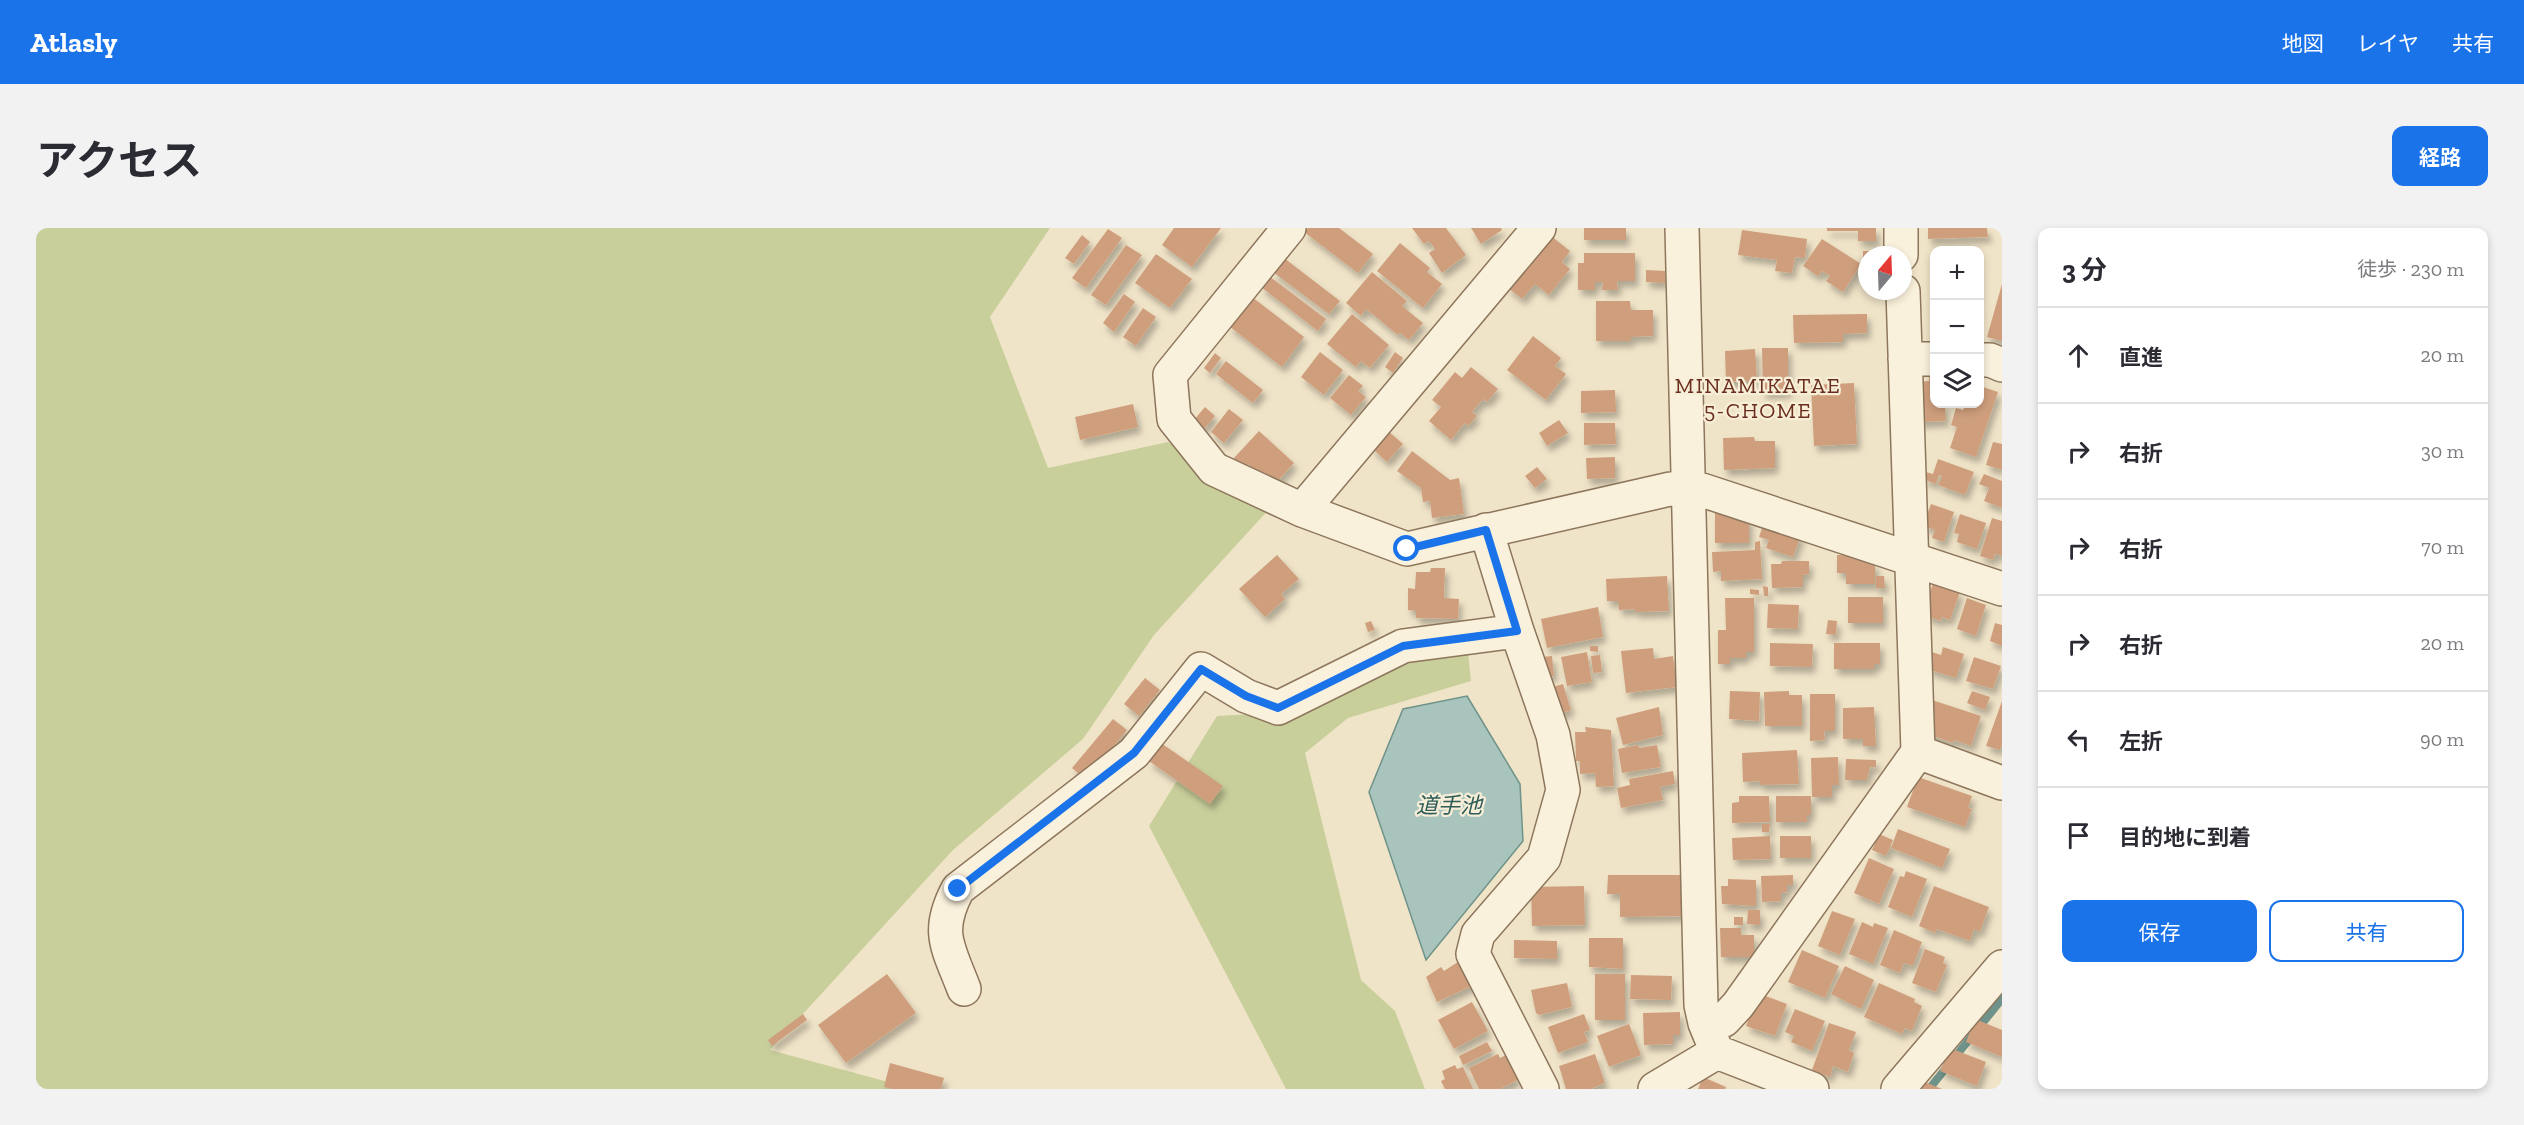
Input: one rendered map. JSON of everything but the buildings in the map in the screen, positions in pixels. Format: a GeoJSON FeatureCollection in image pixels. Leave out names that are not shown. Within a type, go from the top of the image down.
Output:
{"type":"FeatureCollection","features":[{"type":"Feature","properties":{"kind":"street"},"geometry":{"type":"LineString","coordinates":[[1289,228],[1170,375],[1173,419],[1214,469],[1302,510],[1407,549],[1670,489],[1702,490],[2002,589]]}},
{"type":"Feature","properties":{"kind":"street"},"geometry":{"type":"LineString","coordinates":[[1302,510],[1539,228]]}},
{"type":"Feature","properties":{"kind":"street"},"geometry":{"type":"LineString","coordinates":[[1682,228],[1701,1005],[1711,1037],[1812,1089]]}},
{"type":"Feature","properties":{"kind":"street"},"geometry":{"type":"LineString","coordinates":[[1901,228],[1902,246]]}},
{"type":"Feature","properties":{"kind":"street"},"geometry":{"type":"LineString","coordinates":[[1655,1089],[1711,1037],[1738,1005],[1918,752],[1911,559],[1920,359],[1905,300]]}},
{"type":"Feature","properties":{"kind":"street"},"geometry":{"type":"LineString","coordinates":[[1984,360],[2002,365]]}},
{"type":"Feature","properties":{"kind":"street"},"geometry":{"type":"LineString","coordinates":[[1486,530],[1552,735],[1563,790],[1544,858],[1478,934],[1473,954],[1542,1089]]}},
{"type":"Feature","properties":{"kind":"street"},"geometry":{"type":"LineString","coordinates":[[964,989],[945,940],[944,926],[949,904],[958,889],[1134,753],[1201,669],[1246,696],[1278,708],[1403,646],[1517,631]]}},
{"type":"Feature","properties":{"kind":"street"},"geometry":{"type":"LineString","coordinates":[[1918,752],[2002,783]]}},
{"type":"Feature","properties":{"kind":"street"},"geometry":{"type":"LineString","coordinates":[[1898,1089],[2002,967]]}},
{"type":"Feature","properties":{"kind":"green space"},"geometry":{"type":"Polygon","coordinates":[[[36,228],[1050,228],[990,317],[1048,468],[1168,442],[1271,507],[1154,635],[1083,739],[953,850],[770,1050],[914,1089],[36,1089],[36,228]]]}},
{"type":"Feature","properties":{"kind":"green space"},"geometry":{"type":"Polygon","coordinates":[[[1468,653],[1471,681],[1348,718],[1305,753],[1361,980],[1395,1011],[1425,1089],[1286,1089],[1149,826],[1217,716],[1288,712],[1395,662],[1468,653]]]}},
{"type":"Feature","properties":{"kind":"water","name":"道手池"},"geometry":{"type":"Polygon","coordinates":[[[1467,696],[1520,784],[1523,841],[1426,960],[1369,792],[1403,709],[1467,696]]]}},
{"type":"Feature","properties":{"kind":"waterway"},"geometry":{"type":"LineString","coordinates":[[1929,1089],[2002,999]]}},
{"type":"Feature","properties":{"kind":"district","name":"MINAMIKATAE 5-CHOME"},"geometry":{"type":"Point","coordinates":[1758,398]}},
{"type":"Feature","properties":{"kind":"route"},"geometry":{"type":"LineString","coordinates":[[958,889],[1134,753],[1201,669],[1246,696],[1278,708],[1403,646],[1517,631],[1486,530],[1407,549]]}}]}
